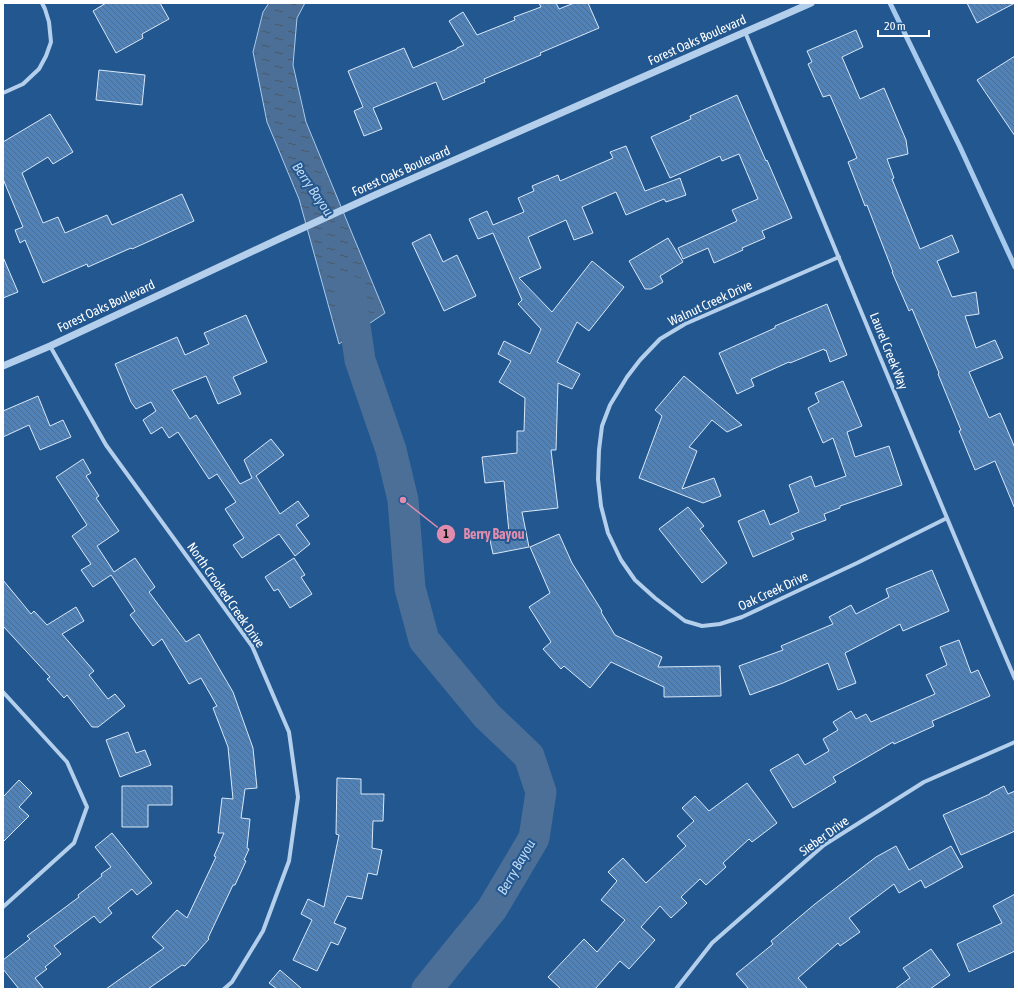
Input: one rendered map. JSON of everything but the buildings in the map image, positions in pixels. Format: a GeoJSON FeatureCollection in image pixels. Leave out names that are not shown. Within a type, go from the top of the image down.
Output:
{"type":"FeatureCollection","features":[{"type":"Feature","properties":{"kind":"street"},"geometry":{"type":"LineString","coordinates":[[3,93],[23,84],[39,69],[46,56],[51,42],[49,22],[42,3]]}},
{"type":"Feature","properties":{"kind":"street","name":"Forest Oaks Boulevard"},"geometry":{"type":"LineString","coordinates":[[3,366],[50,346],[375,195],[811,3]]}},
{"type":"Feature","properties":{"kind":"street","name":"Laurel Creek Way"},"geometry":{"type":"LineString","coordinates":[[745,31],[1015,678]]}},
{"type":"Feature","properties":{"kind":"street","name":"Walnut Creek Drive"},"geometry":{"type":"LineString","coordinates":[[621,560],[608,533],[601,506],[598,479],[602,426],[610,405],[627,377],[640,360],[660,339],[685,324],[839,257]]}},
{"type":"Feature","properties":{"kind":"street","name":"North Crooked Creek Drive"},"geometry":{"type":"LineString","coordinates":[[50,346],[106,445],[252,646],[289,732],[298,797],[288,861],[263,930],[232,982],[224,989]]}},
{"type":"Feature","properties":{"kind":"street","name":"Oak Creek Drive"},"geometry":{"type":"LineString","coordinates":[[621,560],[635,580],[684,621],[702,626],[720,624],[742,617],[857,563],[947,518]]}},
{"type":"Feature","properties":{"kind":"street"},"geometry":{"type":"LineString","coordinates":[[3,692],[66,762],[87,807],[74,843],[3,907]]}},
{"type":"Feature","properties":{"kind":"street","name":"Sieber Drive"},"geometry":{"type":"LineString","coordinates":[[676,989],[712,943],[824,845],[924,782],[1015,742]]}},
{"type":"Feature","properties":{"kind":"water"},"geometry":{"type":"Polygon","coordinates":[[[269,3],[305,3],[297,18],[293,65],[306,122],[385,313],[339,344],[299,199],[267,122],[253,52],[263,12],[269,3]]]}},
{"type":"Feature","properties":{"kind":"waterway"},"geometry":{"type":"LineString","coordinates":[[890,3],[960,147],[1015,267]]}},
{"type":"Feature","properties":{"kind":"waterway","name":"Berry Bayou"},"geometry":{"type":"LineString","coordinates":[[350,291],[360,360],[391,450],[403,500],[410,588],[424,640],[487,716],[529,756],[541,792],[534,838],[492,909],[427,989]]}},
{"type":"Feature","properties":{"kind":"place","name":"Berry Bayou"},"geometry":{"type":"Point","coordinates":[403,500]}}]}
